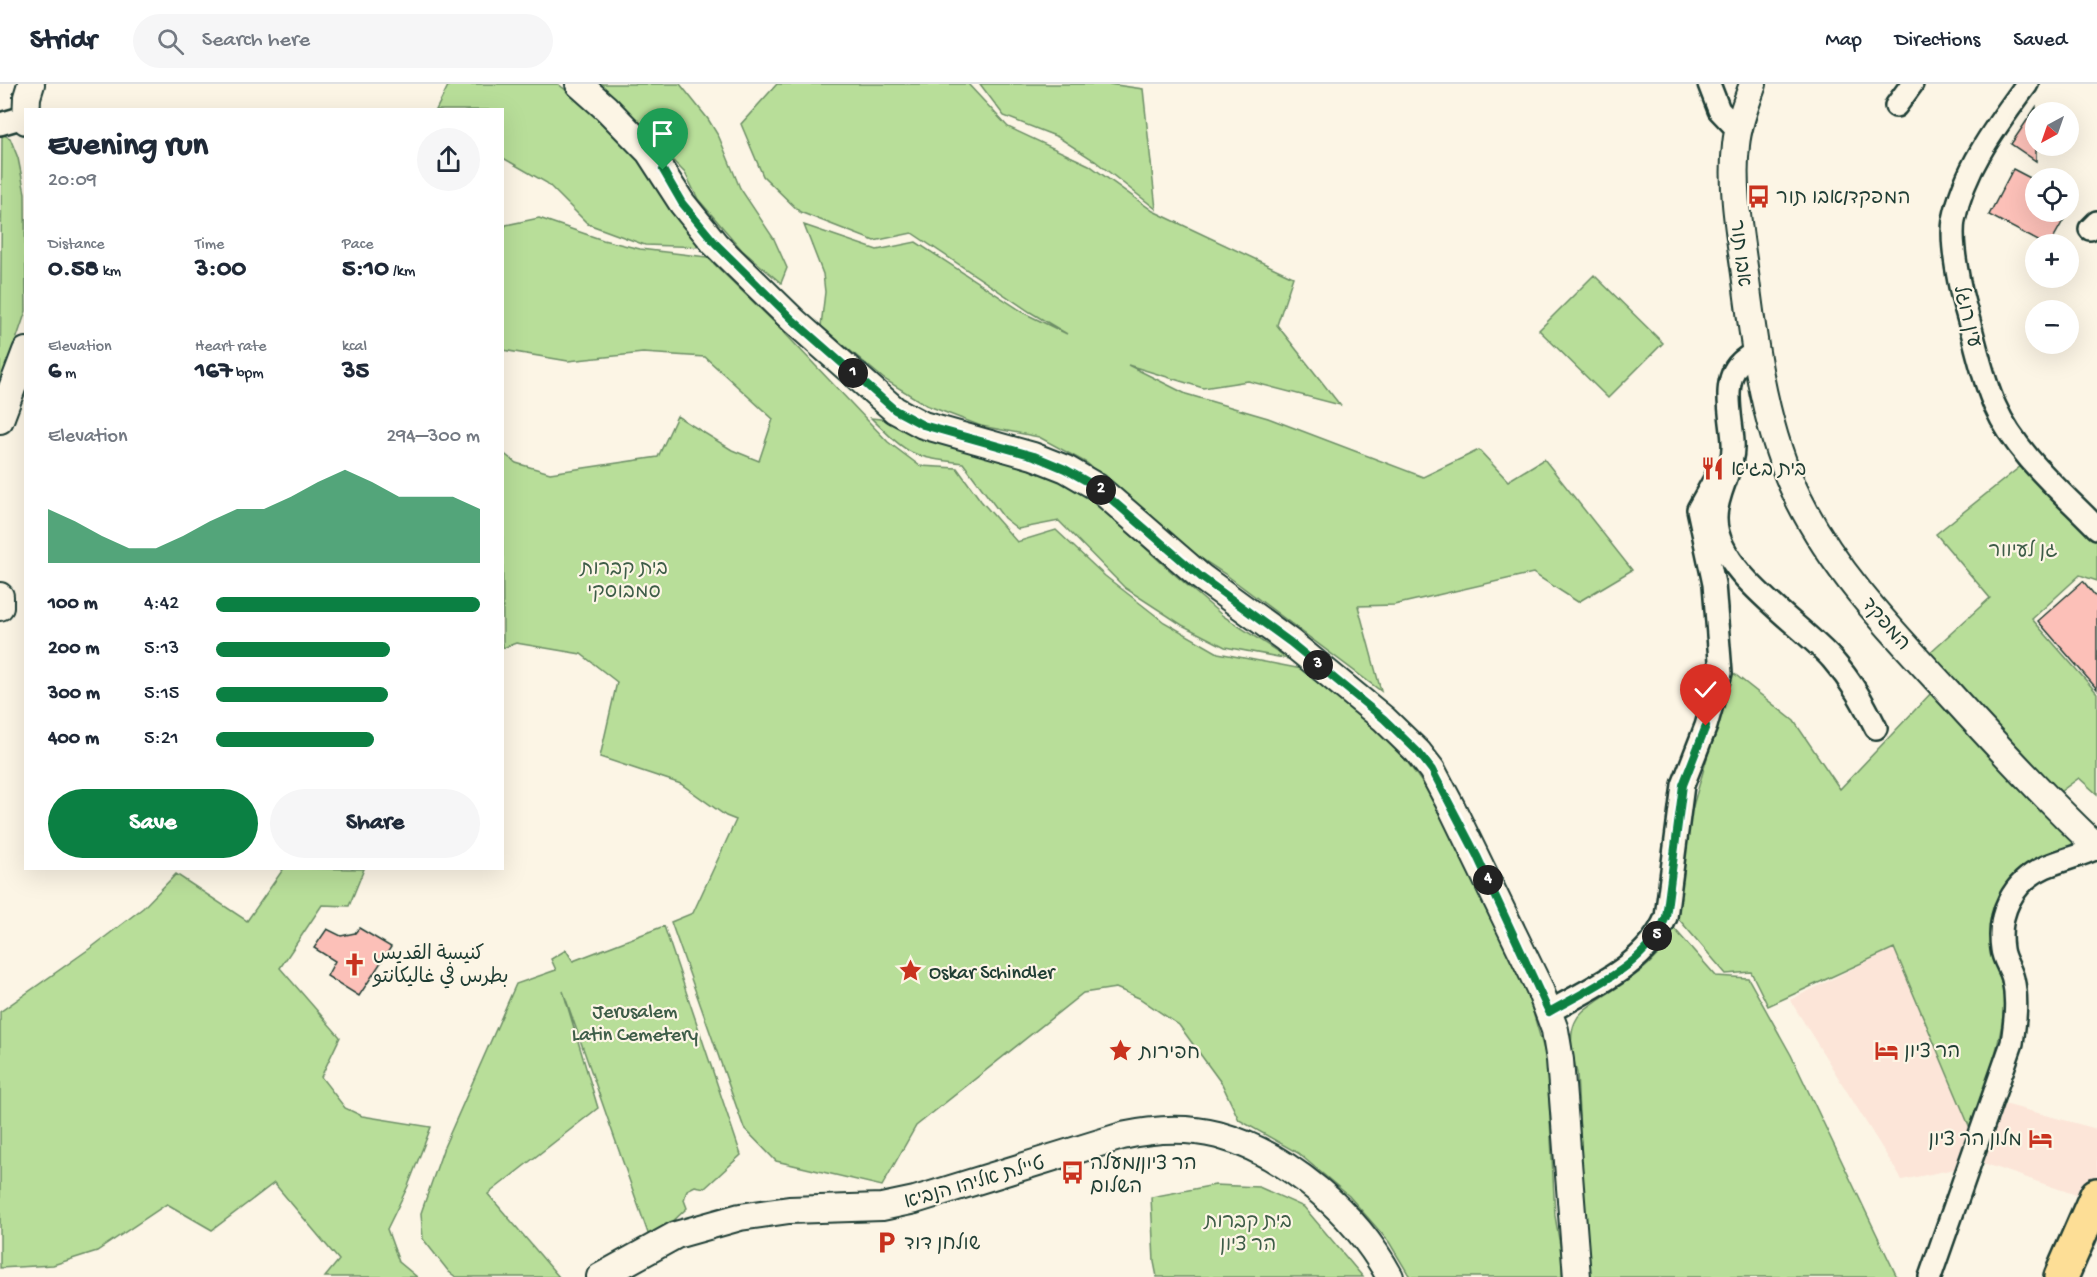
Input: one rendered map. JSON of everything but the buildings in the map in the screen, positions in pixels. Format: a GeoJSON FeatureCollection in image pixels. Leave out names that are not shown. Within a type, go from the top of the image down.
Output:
{"type":"FeatureCollection","features":[{"type":"Feature","properties":{"kind":"highway"},"geometry":{"type":"LineString","coordinates":[[2061,1277],[2097,1195]]}},
{"type":"Feature","properties":{"kind":"highway"},"geometry":{"type":"LineString","coordinates":[[2080,1277],[2097,1234]]}},
{"type":"Feature","properties":{"kind":"street"},"geometry":{"type":"LineString","coordinates":[[27,108],[31,84]]}},
{"type":"Feature","properties":{"kind":"street"},"geometry":{"type":"LineString","coordinates":[[579,84],[649,152],[682,203],[716,244],[787,314],[895,410],[923,425],[1044,460],[1097,487],[1201,577],[1290,642],[1410,743],[1432,770],[1452,808],[1549,1012],[1560,1060],[1577,1277]]}},
{"type":"Feature","properties":{"kind":"street"},"geometry":{"type":"LineString","coordinates":[[1709,84],[1719,110],[1739,131]]}},
{"type":"Feature","properties":{"kind":"street","name":"אבו תור"},"geometry":{"type":"LineString","coordinates":[[1753,84],[1739,131],[1734,175],[1755,352]]}},
{"type":"Feature","properties":{"kind":"street"},"geometry":{"type":"LineString","coordinates":[[1896,106],[1911,84]]}},
{"type":"Feature","properties":{"kind":"street","name":"עין רוגל"},"geometry":{"type":"LineString","coordinates":[[2027,84],[1980,154],[1970,172],[1962,195],[1954,221],[1960,291],[1995,406],[2031,460],[2097,528]]}},
{"type":"Feature","properties":{"kind":"street"},"geometry":{"type":"LineString","coordinates":[[0,124],[24,119]]}},
{"type":"Feature","properties":{"kind":"street"},"geometry":{"type":"LineString","coordinates":[[1755,352],[1738,364],[1730,383],[1732,464],[1716,518],[1721,543],[1734,567],[1837,665],[1857,688],[1876,728]]}},
{"type":"Feature","properties":{"kind":"street","name":"המפקד"},"geometry":{"type":"LineString","coordinates":[[1755,352],[1770,418],[1784,464],[1798,499],[1822,541],[1884,622],[2064,817],[2097,847]]}},
{"type":"Feature","properties":{"kind":"street"},"geometry":{"type":"LineString","coordinates":[[0,420],[24,356]]}},
{"type":"Feature","properties":{"kind":"street"},"geometry":{"type":"LineString","coordinates":[[1549,1012],[1632,962],[1659,934],[1666,917],[1683,785],[1706,726],[1721,674],[1714,584],[1698,509],[1717,475],[1732,464]]}},
{"type":"Feature","properties":{"kind":"street"},"geometry":{"type":"LineString","coordinates":[[0,596],[0,607]]}},
{"type":"Feature","properties":{"kind":"street"},"geometry":{"type":"LineString","coordinates":[[1930,1277],[2012,1043],[2016,1010],[2013,978],[2002,952],[2001,934],[2007,904],[2026,879],[2046,867],[2073,859],[2097,847]]}},
{"type":"Feature","properties":{"kind":"street","name":"טיילת אליהו הנביא"},"geometry":{"type":"LineString","coordinates":[[600,1277],[676,1235],[703,1226],[756,1213],[882,1207],[915,1200],[1143,1131],[1195,1131],[1218,1135],[1246,1145],[1278,1162],[1317,1191],[1364,1236],[1390,1277]]}},
{"type":"Feature","properties":{"kind":"shaded area"},"geometry":{"type":"Polygon","coordinates":[[[1894,948],[1960,1092],[2097,1129],[2097,1195],[2094,1201],[1983,1163],[1902,1180],[1790,1000],[1894,948]]]}},
{"type":"Feature","properties":{"kind":"green space"},"geometry":{"type":"Polygon","coordinates":[[[449,84],[558,84],[586,106],[642,163],[663,197],[702,247],[645,245],[588,224],[547,183],[504,159],[504,108],[437,108],[449,84]]]}},
{"type":"Feature","properties":{"kind":"green space"},"geometry":{"type":"Polygon","coordinates":[[[597,84],[680,84],[708,119],[719,137],[740,188],[774,239],[787,268],[781,283],[742,250],[698,199],[685,173],[597,84]]]}},
{"type":"Feature","properties":{"kind":"green space"},"geometry":{"type":"Polygon","coordinates":[[[777,84],[968,84],[1008,127],[1089,165],[1153,211],[1293,277],[1277,325],[1340,405],[1248,381],[1203,388],[1128,365],[1186,394],[1268,418],[1423,477],[1479,450],[1508,481],[1544,459],[1632,570],[1578,602],[1533,573],[1394,605],[1358,606],[1381,691],[1225,574],[1164,534],[1087,463],[1039,437],[981,426],[926,405],[884,379],[821,326],[825,292],[823,274],[804,225],[877,250],[916,242],[1026,314],[1067,334],[912,233],[874,241],[800,212],[763,176],[741,124],[777,84]]]}},
{"type":"Feature","properties":{"kind":"green space"},"geometry":{"type":"Polygon","coordinates":[[[980,84],[1109,84],[1143,89],[1156,209],[1095,161],[1058,137],[1004,116],[980,84]]]}},
{"type":"Feature","properties":{"kind":"green space"},"geometry":{"type":"Polygon","coordinates":[[[2,134],[10,138],[18,158],[24,188],[24,317],[0,387],[2,134]]]}},
{"type":"Feature","properties":{"kind":"green space","name":"בית קברות סמבוסקי"},"geometry":{"type":"Polygon","coordinates":[[[539,218],[603,240],[640,249],[707,257],[776,324],[888,442],[920,466],[957,468],[981,501],[1017,542],[1056,530],[1105,576],[1164,622],[1218,653],[1307,670],[1376,729],[1408,763],[1446,816],[1525,985],[1547,1060],[1555,1216],[1562,1257],[1562,1277],[1410,1277],[1389,1242],[1349,1196],[1298,1153],[1239,1120],[1222,1084],[1179,1025],[1139,998],[1116,988],[1083,993],[916,1126],[882,1186],[776,1161],[744,1128],[671,922],[693,913],[736,820],[726,816],[681,784],[600,757],[617,682],[581,654],[516,643],[504,648],[504,454],[516,463],[550,473],[658,457],[677,416],[732,450],[759,461],[773,419],[705,357],[643,353],[568,361],[504,350],[504,230],[506,225],[539,218]]]}},
{"type":"Feature","properties":{"kind":"green space"},"geometry":{"type":"Polygon","coordinates":[[[1594,275],[1663,343],[1608,398],[1539,330],[1594,275]]]}},
{"type":"Feature","properties":{"kind":"green space"},"geometry":{"type":"Polygon","coordinates":[[[871,418],[890,420],[932,438],[1056,478],[1091,498],[1223,616],[1289,659],[1225,647],[1182,625],[1125,588],[1059,521],[1018,529],[1004,518],[963,463],[932,459],[911,452],[894,440],[871,418]]]}},
{"type":"Feature","properties":{"kind":"green space","name":"גן לעיוור"},"geometry":{"type":"Polygon","coordinates":[[[2021,466],[2097,541],[2097,581],[2080,575],[2032,619],[2097,693],[2097,794],[2079,778],[2057,794],[1927,655],[1990,598],[1936,534],[2021,466]]]}},
{"type":"Feature","properties":{"kind":"green space"},"geometry":{"type":"Polygon","coordinates":[[[1732,672],[1794,721],[1840,789],[1932,692],[2083,849],[2049,855],[2027,865],[2008,884],[1994,907],[1989,933],[2003,992],[2004,1008],[1995,1054],[1970,1128],[1894,948],[1768,1006],[1751,972],[1726,974],[1671,910],[1682,844],[1732,672]]]}},
{"type":"Feature","properties":{"kind":"green space"},"geometry":{"type":"Polygon","coordinates":[[[283,870],[364,870],[349,906],[322,905],[280,968],[340,1037],[321,1077],[345,1108],[362,1116],[431,1127],[408,1186],[387,1229],[399,1262],[417,1277],[325,1277],[339,1260],[274,1183],[212,1230],[167,1204],[97,1251],[53,1265],[0,1268],[0,1012],[143,908],[176,874],[247,921],[283,870]]]}},
{"type":"Feature","properties":{"kind":"green space","name":"Jerusalem Latin Cemetery"},"geometry":{"type":"Polygon","coordinates":[[[664,926],[741,1155],[705,1188],[695,1186],[687,1190],[684,1200],[687,1208],[651,1242],[563,991],[598,1108],[488,1194],[559,1277],[456,1277],[449,1272],[423,1239],[421,1213],[444,1147],[516,984],[556,970],[551,959],[566,950],[573,961],[664,926]]]}},
{"type":"Feature","properties":{"kind":"green space"},"geometry":{"type":"Polygon","coordinates":[[[1672,926],[1716,976],[1748,978],[1791,1055],[1897,1277],[1587,1277],[1577,1073],[1572,1048],[1573,1028],[1579,1015],[1632,978],[1653,960],[1661,950],[1672,926]]]}},
{"type":"Feature","properties":{"kind":"green space","name":"בית קברות הר ציון"},"geometry":{"type":"Polygon","coordinates":[[[1215,1185],[1259,1187],[1304,1207],[1363,1277],[1157,1277],[1154,1262],[1151,1197],[1215,1185]]]}},
{"type":"Feature","properties":{"kind":"place","name":"המפקד/אבו תור"},"geometry":{"type":"Point","coordinates":[1758,196]}},
{"type":"Feature","properties":{"kind":"place","name":"בית בגיא"},"geometry":{"type":"Point","coordinates":[1713,468]}},
{"type":"Feature","properties":{"kind":"place","name":"كنيسة القديس بطرس في غاليكانتو"},"geometry":{"type":"Point","coordinates":[355,964]}},
{"type":"Feature","properties":{"kind":"place","name":"Oskar Schindler"},"geometry":{"type":"Point","coordinates":[911,971]}},
{"type":"Feature","properties":{"kind":"place","name":"הר ציון"},"geometry":{"type":"Point","coordinates":[1886,1050]}},
{"type":"Feature","properties":{"kind":"place","name":"חפירות"},"geometry":{"type":"Point","coordinates":[1121,1051]}},
{"type":"Feature","properties":{"kind":"place","name":"מלון הר ציון"},"geometry":{"type":"Point","coordinates":[2040,1138]}},
{"type":"Feature","properties":{"kind":"place","name":"הר ציון/מעלה השלום"},"geometry":{"type":"Point","coordinates":[1072,1173]}},
{"type":"Feature","properties":{"kind":"place","name":"שולחן דוד"},"geometry":{"type":"Point","coordinates":[886,1242]}},
{"type":"Feature","properties":{"kind":"route"},"geometry":{"type":"LineString","coordinates":[[663,170],[682,203],[716,244],[794,321],[895,410],[923,425],[1034,456],[1065,469],[1097,487],[1128,511],[1201,577],[1290,642],[1384,719],[1418,752],[1432,770],[1477,856],[1549,1012],[1632,962],[1659,934],[1666,917],[1683,785],[1706,726]]}}]}
